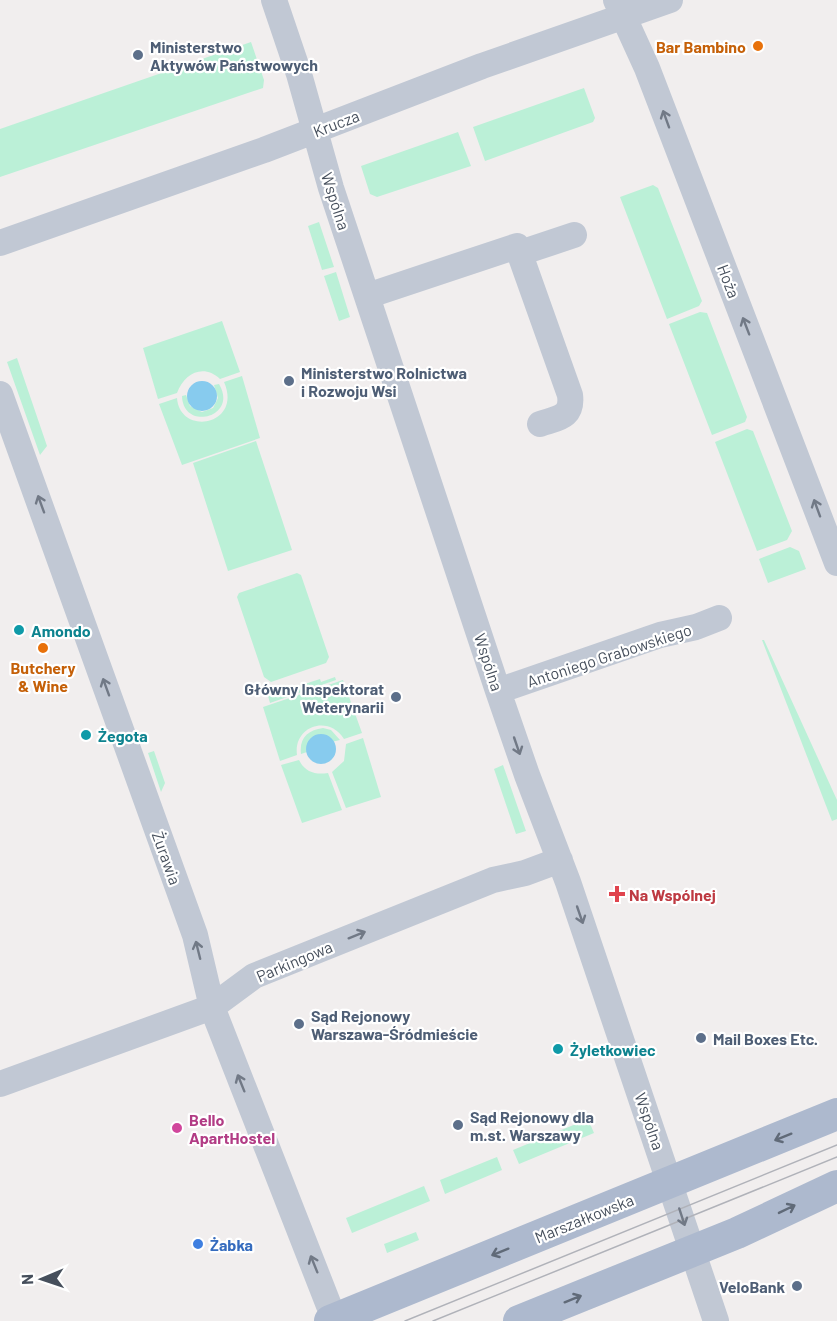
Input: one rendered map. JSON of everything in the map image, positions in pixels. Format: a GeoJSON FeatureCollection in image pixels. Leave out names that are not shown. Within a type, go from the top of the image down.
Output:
{"type":"FeatureCollection","features":[{"type":"Feature","properties":{"kind":"main road","name":"Marszałkowska"},"geometry":{"type":"LineString","coordinates":[[333,1321],[837,1114]]}},
{"type":"Feature","properties":{"kind":"main road"},"geometry":{"type":"LineString","coordinates":[[519,1321],[736,1233],[837,1186]]}},
{"type":"Feature","properties":{"kind":"street","name":"Wspólna"},"geometry":{"type":"LineString","coordinates":[[274,0],[296,65],[331,188],[498,691],[560,860],[716,1321]]}},
{"type":"Feature","properties":{"kind":"street","name":"Krucza"},"geometry":{"type":"LineString","coordinates":[[0,243],[315,131],[482,66],[619,9],[670,0]]}},
{"type":"Feature","properties":{"kind":"street","name":"Hoża"},"geometry":{"type":"LineString","coordinates":[[619,9],[647,68],[836,554]]}},
{"type":"Feature","properties":{"kind":"street"},"geometry":{"type":"LineString","coordinates":[[520,253],[574,235]]}},
{"type":"Feature","properties":{"kind":"street"},"geometry":{"type":"LineString","coordinates":[[367,296],[517,246],[570,395],[571,404],[563,416],[540,424]]}},
{"type":"Feature","properties":{"kind":"street","name":"Żurawia"},"geometry":{"type":"LineString","coordinates":[[0,394],[195,935],[212,1007],[333,1321]]}},
{"type":"Feature","properties":{"kind":"street","name":"Antoniego Grabowskiego"},"geometry":{"type":"LineString","coordinates":[[498,691],[660,635],[696,627],[719,618]]}},
{"type":"Feature","properties":{"kind":"street","name":"Parkingowa"},"geometry":{"type":"LineString","coordinates":[[0,1084],[212,1007],[254,976],[494,880],[525,873],[560,860]]}},
{"type":"Feature","properties":{"kind":"green space"},"geometry":{"type":"Polygon","coordinates":[[[251,42],[264,80],[263,88],[0,177],[0,129],[251,42]]]}},
{"type":"Feature","properties":{"kind":"green space"},"geometry":{"type":"Polygon","coordinates":[[[584,88],[595,118],[593,122],[485,161],[473,127],[584,88]]]}},
{"type":"Feature","properties":{"kind":"green space"},"geometry":{"type":"Polygon","coordinates":[[[458,132],[471,166],[377,197],[370,194],[361,166],[458,132]]]}},
{"type":"Feature","properties":{"kind":"green space"},"geometry":{"type":"Polygon","coordinates":[[[653,185],[658,188],[702,301],[699,306],[667,319],[620,197],[653,185]]]}},
{"type":"Feature","properties":{"kind":"green space"},"geometry":{"type":"Polygon","coordinates":[[[319,222],[334,267],[322,270],[308,226],[319,222]]]}},
{"type":"Feature","properties":{"kind":"green space"},"geometry":{"type":"Polygon","coordinates":[[[336,272],[350,317],[339,321],[324,276],[336,272]]]}},
{"type":"Feature","properties":{"kind":"green space"},"geometry":{"type":"Polygon","coordinates":[[[700,312],[707,313],[747,417],[745,422],[712,435],[669,324],[700,312]]]}},
{"type":"Feature","properties":{"kind":"green space"},"geometry":{"type":"Polygon","coordinates":[[[222,321],[240,372],[220,379],[214,374],[201,371],[189,376],[177,393],[158,399],[143,348],[222,321]]]}},
{"type":"Feature","properties":{"kind":"green space"},"geometry":{"type":"Polygon","coordinates":[[[17,358],[47,446],[40,455],[7,362],[17,358]]]}},
{"type":"Feature","properties":{"kind":"green space"},"geometry":{"type":"Polygon","coordinates":[[[242,376],[260,438],[182,465],[159,404],[177,398],[181,410],[188,418],[209,421],[225,408],[228,397],[224,382],[242,376]]]}},
{"type":"Feature","properties":{"kind":"green space"},"geometry":{"type":"Polygon","coordinates":[[[219,384],[223,395],[222,405],[216,412],[199,417],[191,414],[185,407],[182,396],[186,395],[190,406],[202,412],[213,408],[218,398],[214,385],[219,384]]]}},
{"type":"Feature","properties":{"kind":"green space"},"geometry":{"type":"Polygon","coordinates":[[[747,429],[753,431],[792,531],[787,540],[757,551],[715,442],[747,429]]]}},
{"type":"Feature","properties":{"kind":"green space"},"geometry":{"type":"Polygon","coordinates":[[[256,441],[292,550],[228,571],[193,463],[256,441]]]}},
{"type":"Feature","properties":{"kind":"green space"},"geometry":{"type":"Polygon","coordinates":[[[790,547],[799,551],[806,569],[768,583],[759,559],[790,547]]]}},
{"type":"Feature","properties":{"kind":"green space"},"geometry":{"type":"Polygon","coordinates":[[[297,573],[301,575],[329,657],[326,663],[271,682],[264,677],[237,597],[239,593],[297,573]]]}},
{"type":"Feature","properties":{"kind":"green space"},"geometry":{"type":"Polygon","coordinates":[[[762,640],[764,640],[837,800],[837,819],[832,821],[762,640]]]}},
{"type":"Feature","properties":{"kind":"green space"},"geometry":{"type":"Polygon","coordinates":[[[335,677],[336,680],[270,703],[268,696],[320,679],[321,682],[335,677]]]}},
{"type":"Feature","properties":{"kind":"green space"},"geometry":{"type":"Polygon","coordinates":[[[343,680],[362,733],[344,739],[338,731],[330,727],[321,725],[313,727],[301,737],[297,745],[297,755],[280,761],[263,707],[343,680]]]}},
{"type":"Feature","properties":{"kind":"green space"},"geometry":{"type":"Polygon","coordinates":[[[323,728],[331,730],[340,740],[306,748],[307,752],[301,754],[303,739],[309,733],[323,728]]]}},
{"type":"Feature","properties":{"kind":"green space"},"geometry":{"type":"Polygon","coordinates":[[[363,738],[381,797],[346,808],[332,772],[344,761],[346,744],[363,738]]]}},
{"type":"Feature","properties":{"kind":"green space"},"geometry":{"type":"Polygon","coordinates":[[[154,751],[165,783],[161,792],[148,753],[154,751]]]}},
{"type":"Feature","properties":{"kind":"green space"},"geometry":{"type":"Polygon","coordinates":[[[299,760],[311,772],[328,773],[342,810],[302,823],[281,765],[299,760]]]}},
{"type":"Feature","properties":{"kind":"green space"},"geometry":{"type":"Polygon","coordinates":[[[503,765],[526,831],[516,834],[494,769],[503,765]]]}},
{"type":"Feature","properties":{"kind":"green space"},"geometry":{"type":"Polygon","coordinates":[[[588,1119],[594,1133],[519,1164],[513,1150],[588,1119]]]}},
{"type":"Feature","properties":{"kind":"green space"},"geometry":{"type":"Polygon","coordinates":[[[497,1157],[502,1170],[445,1194],[440,1180],[497,1157]]]}},
{"type":"Feature","properties":{"kind":"green space"},"geometry":{"type":"Polygon","coordinates":[[[424,1186],[430,1201],[352,1233],[346,1218],[424,1186]]]}},
{"type":"Feature","properties":{"kind":"green space"},"geometry":{"type":"Polygon","coordinates":[[[416,1232],[419,1240],[387,1253],[384,1244],[416,1232]]]}},
{"type":"Feature","properties":{"kind":"water"},"geometry":{"type":"Polygon","coordinates":[[[202,381],[213,385],[217,396],[213,407],[202,411],[191,407],[187,396],[191,385],[202,381]]]}},
{"type":"Feature","properties":{"kind":"water"},"geometry":{"type":"Polygon","coordinates":[[[321,734],[332,738],[336,749],[332,760],[321,764],[310,760],[306,749],[310,738],[321,734]]]}},
{"type":"Feature","properties":{"kind":"tram line"},"geometry":{"type":"LineString","coordinates":[[405,1321],[837,1145]]}},
{"type":"Feature","properties":{"kind":"tram line"},"geometry":{"type":"LineString","coordinates":[[433,1321],[837,1157]]}},
{"type":"Feature","properties":{"kind":"place","name":"Bar Bambino"},"geometry":{"type":"Point","coordinates":[758,46]}},
{"type":"Feature","properties":{"kind":"place","name":"Ministerstwo Aktywów Państwowych"},"geometry":{"type":"Point","coordinates":[138,55]}},
{"type":"Feature","properties":{"kind":"place","name":"Ministerstwo Rolnictwa i Rozwoju Wsi"},"geometry":{"type":"Point","coordinates":[289,381]}},
{"type":"Feature","properties":{"kind":"place","name":"Amondo"},"geometry":{"type":"Point","coordinates":[19,630]}},
{"type":"Feature","properties":{"kind":"place","name":"Butchery & Wine"},"geometry":{"type":"Point","coordinates":[43,648]}},
{"type":"Feature","properties":{"kind":"place","name":"Główny Inspektorat Weterynarii"},"geometry":{"type":"Point","coordinates":[396,697]}},
{"type":"Feature","properties":{"kind":"place","name":"Żegota"},"geometry":{"type":"Point","coordinates":[86,735]}},
{"type":"Feature","properties":{"kind":"place","name":"Na Wspólnej"},"geometry":{"type":"Point","coordinates":[617,894]}},
{"type":"Feature","properties":{"kind":"place","name":"Sąd Rejonowy Warszawa-Śródmieście"},"geometry":{"type":"Point","coordinates":[299,1024]}},
{"type":"Feature","properties":{"kind":"place","name":"Mail Boxes Etc."},"geometry":{"type":"Point","coordinates":[701,1038]}},
{"type":"Feature","properties":{"kind":"place","name":"Żyletkowiec"},"geometry":{"type":"Point","coordinates":[558,1049]}},
{"type":"Feature","properties":{"kind":"place","name":"Sąd Rejonowy dla m.st. Warszawy"},"geometry":{"type":"Point","coordinates":[458,1125]}},
{"type":"Feature","properties":{"kind":"place","name":"Bello ApartHostel"},"geometry":{"type":"Point","coordinates":[177,1128]}},
{"type":"Feature","properties":{"kind":"place","name":"Żabka"},"geometry":{"type":"Point","coordinates":[198,1244]}},
{"type":"Feature","properties":{"kind":"place","name":"VeloBank"},"geometry":{"type":"Point","coordinates":[797,1286]}}]}
